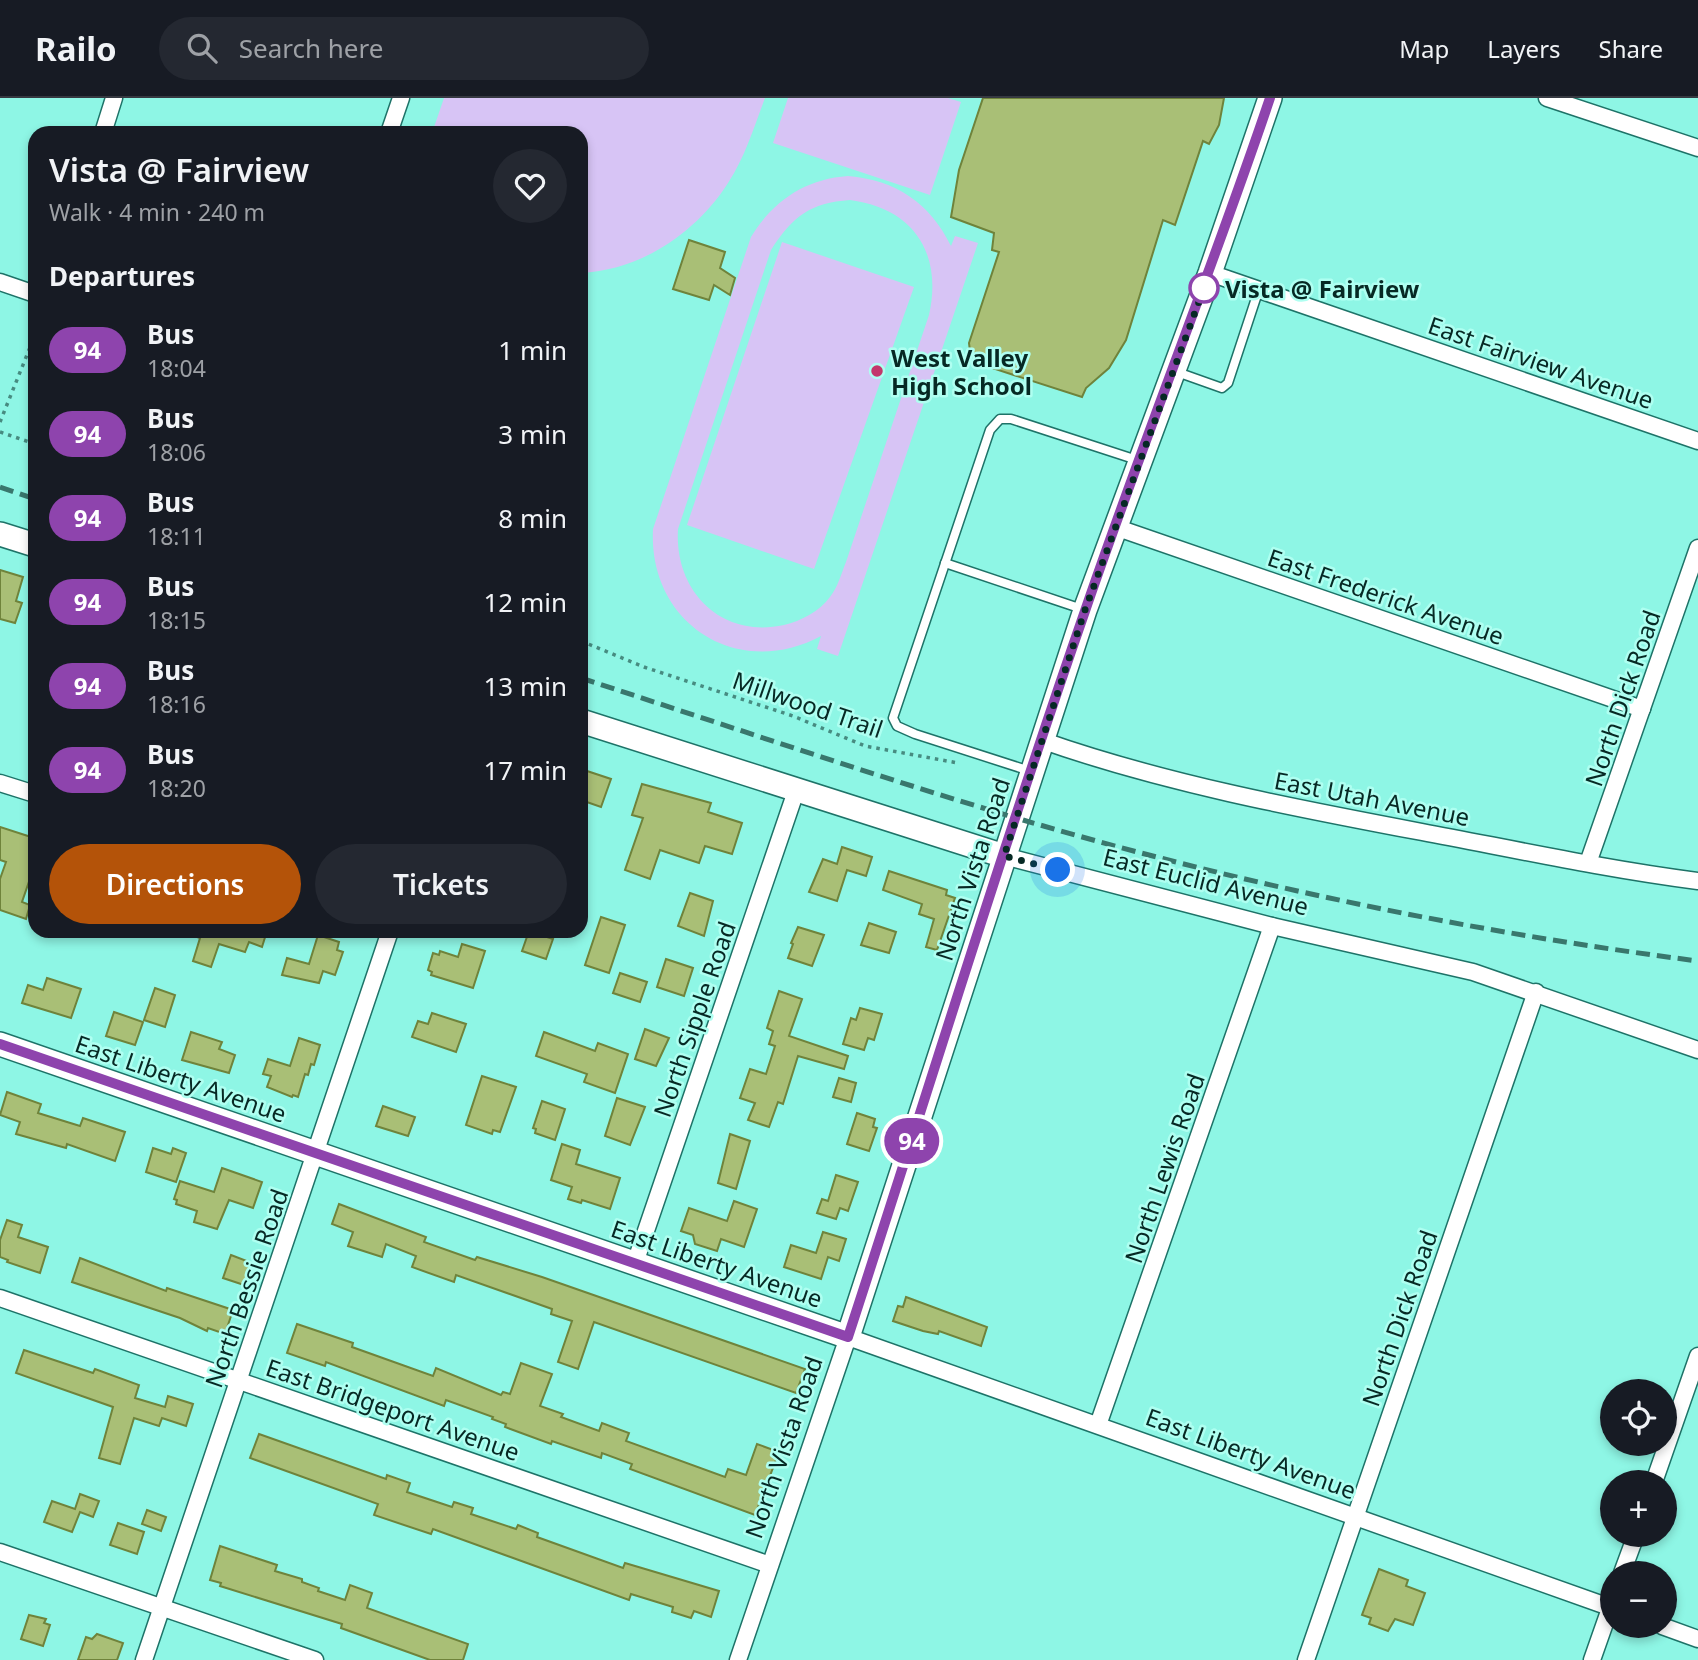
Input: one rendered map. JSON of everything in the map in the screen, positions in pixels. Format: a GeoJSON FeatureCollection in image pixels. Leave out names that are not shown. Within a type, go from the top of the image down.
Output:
{"type":"FeatureCollection","features":[{"type":"Feature","properties":{"kind":"street"},"geometry":{"type":"LineString","coordinates":[[105,126],[114,98]]}},
{"type":"Feature","properties":{"kind":"street"},"geometry":{"type":"LineString","coordinates":[[391,126],[401,98]]}},
{"type":"Feature","properties":{"kind":"street","name":"North Vista Road"},"geometry":{"type":"LineString","coordinates":[[738,1660],[848,1337],[1030,771],[1085,610],[1210,273],[1270,98]]}},
{"type":"Feature","properties":{"kind":"street"},"geometry":{"type":"LineString","coordinates":[[1547,98],[1698,148]]}},
{"type":"Feature","properties":{"kind":"street","name":"East Fairview Avenue"},"geometry":{"type":"LineString","coordinates":[[1210,273],[1698,441]]}},
{"type":"Feature","properties":{"kind":"street"},"geometry":{"type":"LineString","coordinates":[[0,282],[28,292]]}},
{"type":"Feature","properties":{"kind":"street","name":"East Frederick Avenue"},"geometry":{"type":"LineString","coordinates":[[1115,527],[1642,709]]}},
{"type":"Feature","properties":{"kind":"street"},"geometry":{"type":"LineString","coordinates":[[0,534],[28,543]]}},
{"type":"Feature","properties":{"kind":"street","name":"North Dick Road"},"geometry":{"type":"LineString","coordinates":[[1588,863],[1698,548]]}},
{"type":"Feature","properties":{"kind":"street","name":"East Euclid Avenue"},"geometry":{"type":"LineString","coordinates":[[588,723],[1004,856],[1272,926],[1439,963],[1536,992],[1698,1050]]}},
{"type":"Feature","properties":{"kind":"street","name":"East Utah Avenue"},"geometry":{"type":"LineString","coordinates":[[1041,740],[1147,772],[1317,812],[1698,881]]}},
{"type":"Feature","properties":{"kind":"street"},"geometry":{"type":"LineString","coordinates":[[0,783],[28,792]]}},
{"type":"Feature","properties":{"kind":"street","name":"North Sipple Road"},"geometry":{"type":"LineString","coordinates":[[635,1262],[796,791]]}},
{"type":"Feature","properties":{"kind":"street","name":"North Lewis Road"},"geometry":{"type":"LineString","coordinates":[[1098,1425],[1272,926]]}},
{"type":"Feature","properties":{"kind":"street","name":"North Bessie Road"},"geometry":{"type":"LineString","coordinates":[[144,1660],[388,938]]}},
{"type":"Feature","properties":{"kind":"street","name":"North Dick Road"},"geometry":{"type":"LineString","coordinates":[[1306,1660],[1536,992]]}},
{"type":"Feature","properties":{"kind":"street","name":"East Liberty Avenue"},"geometry":{"type":"LineString","coordinates":[[0,1044],[635,1262],[1354,1518],[1600,1602]]}},
{"type":"Feature","properties":{"kind":"street","name":"East Bridgeport Avenue"},"geometry":{"type":"LineString","coordinates":[[0,1298],[238,1378],[770,1565]]}},
{"type":"Feature","properties":{"kind":"street"},"geometry":{"type":"LineString","coordinates":[[1658,1470],[1698,1356]]}},
{"type":"Feature","properties":{"kind":"street"},"geometry":{"type":"LineString","coordinates":[[0,1552],[315,1660]]}},
{"type":"Feature","properties":{"kind":"street"},"geometry":{"type":"LineString","coordinates":[[1677,1631],[1698,1639]]}},
{"type":"Feature","properties":{"kind":"street"},"geometry":{"type":"LineString","coordinates":[[1592,1660],[1600,1637]]}},
{"type":"Feature","properties":{"kind":"lane"},"geometry":{"type":"LineString","coordinates":[[1174,370],[1222,388],[1227,383],[1259,289]]}},
{"type":"Feature","properties":{"kind":"lane"},"geometry":{"type":"LineString","coordinates":[[1030,771],[915,734],[897,726],[893,718],[990,430],[1000,419],[1011,419],[1139,461]]}},
{"type":"Feature","properties":{"kind":"lane"},"geometry":{"type":"LineString","coordinates":[[945,563],[1085,610]]}},
{"type":"Feature","properties":{"kind":"path"},"geometry":{"type":"LineString","coordinates":[[0,422],[28,352]]}},
{"type":"Feature","properties":{"kind":"path"},"geometry":{"type":"LineString","coordinates":[[0,432],[28,442]]}},
{"type":"Feature","properties":{"kind":"path","name":"Millwood Trail"},"geometry":{"type":"LineString","coordinates":[[588,644],[644,667],[793,716],[865,746],[927,755],[962,765]]}},
{"type":"Feature","properties":{"kind":"shaded area"},"geometry":{"type":"Polygon","coordinates":[[[444,98],[765,98],[734,173],[700,218],[665,246],[645,256],[625,265],[588,272],[588,126],[434,126],[444,98]]]}},
{"type":"Feature","properties":{"kind":"shaded area"},"geometry":{"type":"Polygon","coordinates":[[[788,98],[948,98],[961,102],[930,195],[773,143],[788,98]]]}},
{"type":"Feature","properties":{"kind":"shaded area"},"geometry":{"type":"Polygon","coordinates":[[[832,178],[865,178],[896,189],[910,196],[933,217],[951,246],[955,236],[978,243],[838,656],[817,649],[821,636],[789,648],[759,651],[730,647],[704,635],[682,616],[665,592],[655,562],[653,529],[751,237],[769,213],[792,194],[832,178]],[[850,200],[813,208],[787,228],[771,250],[678,529],[684,572],[693,590],[706,606],[740,625],[761,627],[790,623],[816,611],[833,593],[846,562],[929,315],[932,293],[927,253],[906,224],[891,213],[850,200]]]}},
{"type":"Feature","properties":{"kind":"shaded area"},"geometry":{"type":"Polygon","coordinates":[[[782,242],[914,287],[814,569],[687,525],[782,242]]]}},
{"type":"Feature","properties":{"kind":"building","name":"West Valley High School"},"geometry":{"type":"Polygon","coordinates":[[[983,98],[1224,98],[1219,125],[1209,144],[1203,141],[1175,225],[1163,220],[1126,340],[1109,368],[1086,388],[1082,397],[992,368],[994,364],[973,356],[970,351],[969,343],[999,252],[992,250],[994,233],[951,217],[959,170],[983,98]]]}},
{"type":"Feature","properties":{"kind":"building"},"geometry":{"type":"Polygon","coordinates":[[[689,240],[725,252],[720,268],[735,278],[730,295],[714,285],[709,300],[673,289],[689,240]]]}},
{"type":"Feature","properties":{"kind":"building"},"geometry":{"type":"Polygon","coordinates":[[[0,570],[23,577],[16,601],[22,603],[15,623],[0,619],[0,570]]]}},
{"type":"Feature","properties":{"kind":"building"},"geometry":{"type":"Polygon","coordinates":[[[588,771],[611,779],[601,807],[588,802],[588,771]]]}},
{"type":"Feature","properties":{"kind":"building"},"geometry":{"type":"Polygon","coordinates":[[[642,784],[711,803],[708,812],[742,823],[732,854],[705,846],[699,863],[660,850],[650,879],[625,870],[643,818],[632,815],[642,784]]]}},
{"type":"Feature","properties":{"kind":"building"},"geometry":{"type":"Polygon","coordinates":[[[0,827],[28,836],[28,884],[22,902],[28,904],[26,919],[0,910],[0,879],[6,862],[0,860],[0,827]]]}},
{"type":"Feature","properties":{"kind":"building"},"geometry":{"type":"Polygon","coordinates":[[[842,847],[872,857],[866,876],[847,870],[837,901],[809,892],[823,859],[837,864],[842,847]]]}},
{"type":"Feature","properties":{"kind":"building"},"geometry":{"type":"Polygon","coordinates":[[[889,871],[947,890],[946,895],[955,898],[937,950],[926,947],[934,919],[919,914],[922,904],[883,890],[889,871]]]}},
{"type":"Feature","properties":{"kind":"building"},"geometry":{"type":"Polygon","coordinates":[[[690,893],[713,901],[704,936],[678,926],[690,893]]]}},
{"type":"Feature","properties":{"kind":"building"},"geometry":{"type":"Polygon","coordinates":[[[601,917],[625,925],[609,973],[585,965],[601,917]]]}},
{"type":"Feature","properties":{"kind":"building"},"geometry":{"type":"Polygon","coordinates":[[[869,923],[896,932],[889,953],[861,945],[869,923]]]}},
{"type":"Feature","properties":{"kind":"building"},"geometry":{"type":"Polygon","coordinates":[[[798,927],[824,935],[812,966],[788,958],[798,927]]]}},
{"type":"Feature","properties":{"kind":"building"},"geometry":{"type":"Polygon","coordinates":[[[200,938],[265,938],[262,947],[249,942],[245,952],[219,944],[211,967],[193,961],[200,938]]]}},
{"type":"Feature","properties":{"kind":"building"},"geometry":{"type":"Polygon","coordinates":[[[317,938],[339,942],[337,950],[343,952],[335,975],[323,971],[319,983],[282,975],[287,958],[309,964],[317,938]]]}},
{"type":"Feature","properties":{"kind":"building"},"geometry":{"type":"Polygon","coordinates":[[[527,938],[553,939],[546,959],[522,951],[527,938]]]}},
{"type":"Feature","properties":{"kind":"building"},"geometry":{"type":"Polygon","coordinates":[[[462,944],[485,951],[473,988],[431,975],[432,972],[428,970],[433,953],[439,955],[440,951],[458,957],[462,944]]]}},
{"type":"Feature","properties":{"kind":"building"},"geometry":{"type":"Polygon","coordinates":[[[666,959],[693,968],[684,996],[657,987],[666,959]]]}},
{"type":"Feature","properties":{"kind":"building"},"geometry":{"type":"Polygon","coordinates":[[[620,973],[647,982],[640,1002],[613,993],[620,973]]]}},
{"type":"Feature","properties":{"kind":"building"},"geometry":{"type":"Polygon","coordinates":[[[47,978],[81,989],[71,1018],[22,1003],[28,985],[43,990],[47,978]]]}},
{"type":"Feature","properties":{"kind":"building"},"geometry":{"type":"Polygon","coordinates":[[[155,988],[175,995],[165,1027],[144,1020],[155,988]]]}},
{"type":"Feature","properties":{"kind":"building"},"geometry":{"type":"Polygon","coordinates":[[[779,991],[802,999],[789,1036],[848,1056],[844,1069],[798,1056],[783,1104],[778,1102],[769,1127],[748,1120],[755,1103],[740,1098],[750,1069],[766,1074],[775,1046],[769,1044],[773,1031],[767,1028],[779,991]]]}},
{"type":"Feature","properties":{"kind":"building"},"geometry":{"type":"Polygon","coordinates":[[[860,1008],[882,1014],[874,1040],[868,1038],[864,1050],[843,1044],[851,1018],[856,1020],[860,1008]]]}},
{"type":"Feature","properties":{"kind":"building"},"geometry":{"type":"Polygon","coordinates":[[[114,1012],[143,1022],[135,1045],[106,1036],[114,1012]]]}},
{"type":"Feature","properties":{"kind":"building"},"geometry":{"type":"Polygon","coordinates":[[[432,1013],[466,1024],[456,1052],[412,1037],[418,1021],[428,1024],[432,1013]]]}},
{"type":"Feature","properties":{"kind":"building"},"geometry":{"type":"Polygon","coordinates":[[[645,1029],[669,1038],[656,1066],[635,1059],[645,1029]]]}},
{"type":"Feature","properties":{"kind":"building"},"geometry":{"type":"Polygon","coordinates":[[[191,1032],[222,1042],[219,1049],[235,1055],[229,1073],[182,1060],[191,1032]]]}},
{"type":"Feature","properties":{"kind":"building"},"geometry":{"type":"Polygon","coordinates":[[[544,1032],[595,1051],[598,1043],[628,1054],[615,1093],[584,1082],[587,1074],[536,1056],[544,1032]]]}},
{"type":"Feature","properties":{"kind":"building"},"geometry":{"type":"Polygon","coordinates":[[[299,1038],[320,1045],[314,1065],[311,1064],[308,1075],[305,1074],[298,1097],[292,1097],[267,1087],[271,1076],[263,1074],[268,1059],[290,1066],[299,1038]]]}},
{"type":"Feature","properties":{"kind":"building"},"geometry":{"type":"Polygon","coordinates":[[[482,1076],[516,1087],[500,1132],[493,1130],[492,1134],[466,1125],[482,1076]]]}},
{"type":"Feature","properties":{"kind":"building"},"geometry":{"type":"Polygon","coordinates":[[[839,1078],[856,1083],[851,1102],[833,1097],[839,1078]]]}},
{"type":"Feature","properties":{"kind":"building"},"geometry":{"type":"Polygon","coordinates":[[[7,1092],[41,1104],[38,1113],[80,1126],[83,1118],[125,1132],[115,1161],[67,1144],[66,1148],[16,1134],[20,1122],[0,1115],[7,1092]]]}},
{"type":"Feature","properties":{"kind":"building"},"geometry":{"type":"Polygon","coordinates":[[[617,1098],[645,1107],[630,1145],[605,1136],[617,1098]]]}},
{"type":"Feature","properties":{"kind":"building"},"geometry":{"type":"Polygon","coordinates":[[[542,1101],[565,1109],[555,1140],[535,1133],[536,1129],[533,1128],[542,1101]]]}},
{"type":"Feature","properties":{"kind":"building"},"geometry":{"type":"Polygon","coordinates":[[[383,1106],[415,1117],[408,1136],[376,1126],[383,1106]]]}},
{"type":"Feature","properties":{"kind":"building"},"geometry":{"type":"Polygon","coordinates":[[[857,1113],[875,1119],[873,1127],[877,1128],[869,1151],[847,1144],[857,1113]]]}},
{"type":"Feature","properties":{"kind":"building"},"geometry":{"type":"Polygon","coordinates":[[[730,1134],[750,1141],[736,1189],[718,1183],[730,1134]]]}},
{"type":"Feature","properties":{"kind":"building"},"geometry":{"type":"Polygon","coordinates":[[[562,1144],[580,1150],[576,1164],[620,1178],[610,1209],[582,1200],[581,1203],[568,1199],[572,1187],[551,1180],[562,1144]]]}},
{"type":"Feature","properties":{"kind":"building"},"geometry":{"type":"Polygon","coordinates":[[[153,1148],[171,1154],[173,1148],[186,1153],[176,1182],[146,1172],[153,1148]]]}},
{"type":"Feature","properties":{"kind":"building"},"geometry":{"type":"Polygon","coordinates":[[[222,1168],[262,1182],[253,1208],[229,1200],[217,1229],[194,1222],[197,1211],[176,1204],[177,1200],[174,1199],[180,1181],[214,1192],[222,1168]]]}},
{"type":"Feature","properties":{"kind":"building"},"geometry":{"type":"Polygon","coordinates":[[[836,1175],[858,1182],[848,1211],[840,1208],[836,1219],[817,1213],[822,1199],[828,1201],[836,1175]]]}},
{"type":"Feature","properties":{"kind":"building"},"geometry":{"type":"Polygon","coordinates":[[[734,1201],[757,1209],[744,1247],[721,1239],[717,1251],[695,1244],[693,1235],[681,1231],[689,1208],[727,1221],[734,1201]]]}},
{"type":"Feature","properties":{"kind":"building"},"geometry":{"type":"Polygon","coordinates":[[[339,1204],[426,1237],[424,1242],[475,1260],[477,1257],[542,1277],[805,1369],[796,1393],[594,1322],[578,1369],[558,1362],[572,1321],[551,1314],[552,1309],[456,1275],[454,1282],[412,1267],[416,1256],[386,1244],[382,1257],[348,1246],[353,1232],[332,1224],[339,1204]]]}},
{"type":"Feature","properties":{"kind":"building"},"geometry":{"type":"Polygon","coordinates":[[[7,1220],[22,1225],[18,1237],[48,1247],[40,1273],[0,1257],[0,1240],[7,1220]]]}},
{"type":"Feature","properties":{"kind":"building"},"geometry":{"type":"Polygon","coordinates":[[[823,1232],[846,1239],[839,1261],[828,1257],[821,1279],[784,1267],[791,1245],[816,1253],[823,1232]]]}},
{"type":"Feature","properties":{"kind":"building"},"geometry":{"type":"Polygon","coordinates":[[[231,1255],[252,1263],[244,1285],[223,1278],[231,1255]]]}},
{"type":"Feature","properties":{"kind":"building"},"geometry":{"type":"Polygon","coordinates":[[[80,1258],[166,1291],[167,1288],[233,1310],[225,1334],[208,1328],[207,1331],[180,1318],[72,1282],[80,1258]]]}},
{"type":"Feature","properties":{"kind":"building"},"geometry":{"type":"Polygon","coordinates":[[[906,1297],[987,1327],[981,1346],[939,1331],[938,1334],[923,1331],[893,1321],[898,1306],[903,1307],[906,1297]]]}},
{"type":"Feature","properties":{"kind":"building"},"geometry":{"type":"Polygon","coordinates":[[[297,1324],[353,1343],[352,1347],[433,1376],[436,1368],[501,1395],[503,1392],[510,1394],[521,1363],[552,1374],[540,1406],[599,1431],[602,1423],[629,1433],[626,1441],[725,1477],[728,1469],[746,1475],[757,1444],[779,1452],[755,1515],[630,1469],[632,1464],[602,1453],[601,1458],[552,1441],[551,1444],[505,1427],[506,1424],[492,1419],[493,1417],[446,1400],[444,1406],[326,1362],[325,1366],[287,1353],[297,1324]]]}},
{"type":"Feature","properties":{"kind":"building"},"geometry":{"type":"Polygon","coordinates":[[[24,1350],[93,1373],[95,1369],[139,1385],[135,1398],[165,1407],[168,1396],[193,1404],[186,1426],[162,1418],[159,1426],[134,1418],[120,1464],[99,1458],[113,1407],[16,1373],[24,1350]]]}},
{"type":"Feature","properties":{"kind":"building"},"geometry":{"type":"Polygon","coordinates":[[[259,1434],[386,1479],[387,1475],[410,1483],[407,1492],[452,1507],[454,1502],[473,1508],[471,1514],[516,1529],[518,1525],[538,1533],[537,1537],[623,1568],[625,1563],[719,1591],[711,1617],[694,1611],[691,1618],[672,1612],[673,1607],[631,1594],[629,1600],[433,1529],[431,1534],[374,1515],[378,1504],[250,1458],[259,1434]]]}},
{"type":"Feature","properties":{"kind":"building"},"geometry":{"type":"Polygon","coordinates":[[[80,1494],[99,1501],[93,1517],[80,1512],[72,1532],[44,1522],[52,1501],[75,1509],[80,1494]]]}},
{"type":"Feature","properties":{"kind":"building"},"geometry":{"type":"Polygon","coordinates":[[[147,1510],[166,1517],[161,1531],[142,1524],[147,1510]]]}},
{"type":"Feature","properties":{"kind":"building"},"geometry":{"type":"Polygon","coordinates":[[[118,1523],[144,1532],[137,1554],[110,1545],[118,1523]]]}},
{"type":"Feature","properties":{"kind":"building"},"geometry":{"type":"Polygon","coordinates":[[[220,1546],[277,1565],[275,1571],[302,1579],[302,1582],[319,1588],[318,1591],[345,1600],[350,1585],[372,1593],[367,1608],[468,1644],[463,1660],[430,1660],[341,1628],[342,1624],[220,1586],[221,1583],[210,1580],[220,1546]]]}},
{"type":"Feature","properties":{"kind":"building"},"geometry":{"type":"Polygon","coordinates":[[[1379,1569],[1408,1580],[1406,1586],[1425,1593],[1413,1625],[1395,1619],[1388,1631],[1369,1624],[1371,1618],[1362,1615],[1379,1569]]]}},
{"type":"Feature","properties":{"kind":"building"},"geometry":{"type":"Polygon","coordinates":[[[29,1615],[46,1619],[44,1623],[50,1625],[43,1646],[21,1639],[29,1615]]]}},
{"type":"Feature","properties":{"kind":"building"},"geometry":{"type":"Polygon","coordinates":[[[97,1634],[123,1643],[117,1660],[78,1660],[86,1637],[92,1639],[97,1634]]]}},
{"type":"Feature","properties":{"kind":"railway"},"geometry":{"type":"LineString","coordinates":[[0,487],[28,497]]}},
{"type":"Feature","properties":{"kind":"railway"},"geometry":{"type":"LineString","coordinates":[[588,680],[1023,820],[1189,865],[1273,886],[1443,921],[1698,961]]}},
{"type":"Feature","properties":{"kind":"bus line","name":"94"},"geometry":{"type":"LineString","coordinates":[[0,1044],[848,1337],[1030,771],[1085,610],[1210,273],[1270,98]]}},
{"type":"Feature","properties":{"kind":"place","name":"Vista @ Fairview"},"geometry":{"type":"Point","coordinates":[1204,288]}},
{"type":"Feature","properties":{"kind":"place","name":"West Valley High School"},"geometry":{"type":"Point","coordinates":[877,371]}},
{"type":"Feature","properties":{"kind":"route"},"geometry":{"type":"LineString","coordinates":[[1058,870],[1004,856],[1085,610],[1204,288]]}}]}
